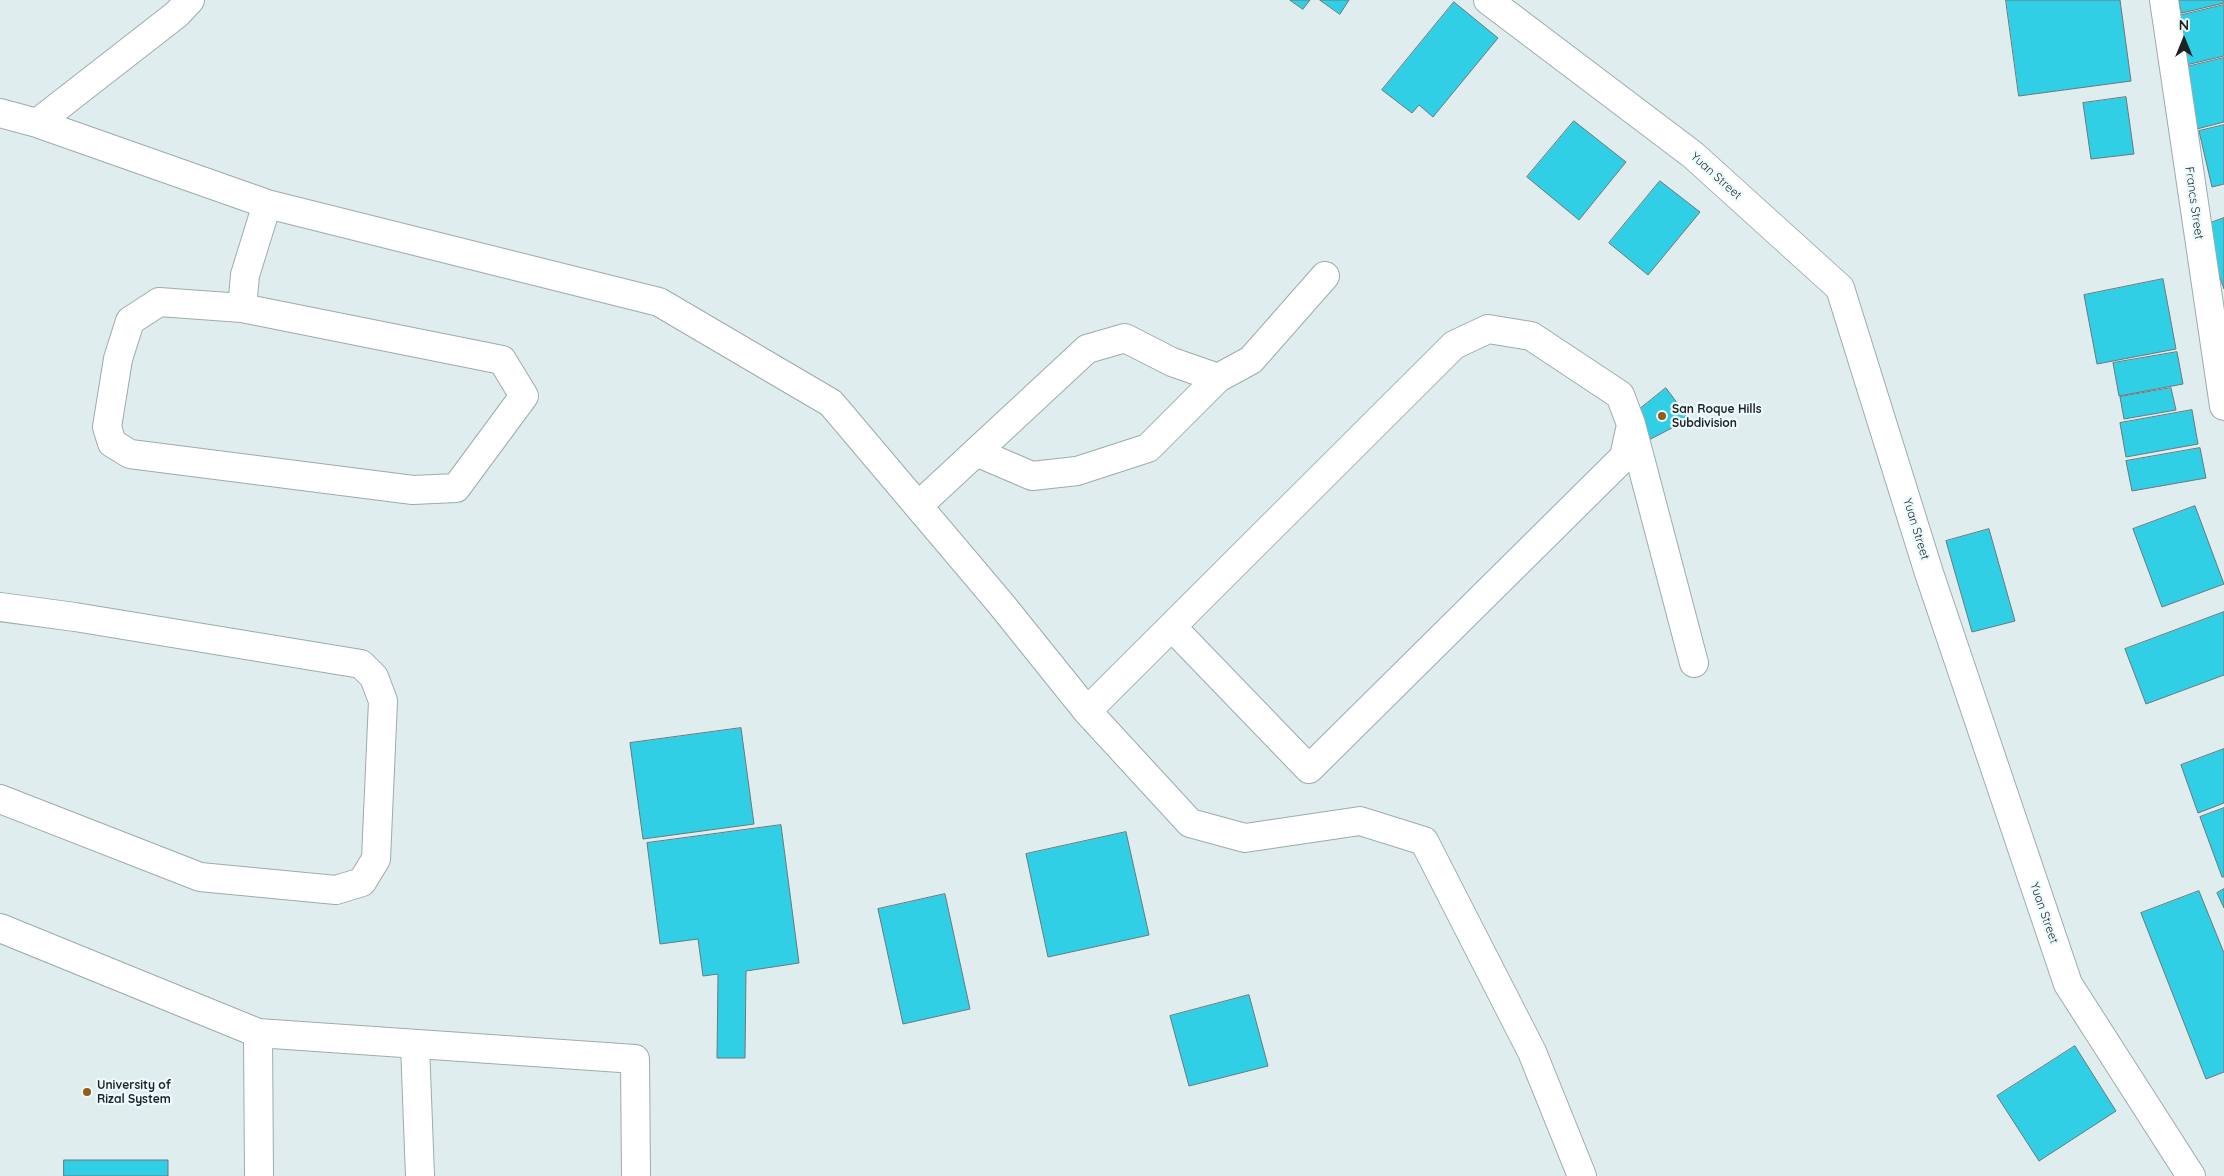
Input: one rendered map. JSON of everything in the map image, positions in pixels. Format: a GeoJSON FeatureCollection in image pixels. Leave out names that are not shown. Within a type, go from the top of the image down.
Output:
{"type":"FeatureCollection","features":[{"type":"Feature","properties":{"kind":"street"},"geometry":{"type":"LineString","coordinates":[[37,123],[177,14],[190,0]]}},
{"type":"Feature","properties":{"kind":"street","name":"Yuan Street"},"geometry":{"type":"LineString","coordinates":[[1488,0],[1694,155],[1840,288],[1929,572],[2068,984],[2191,1176]]}},
{"type":"Feature","properties":{"kind":"street","name":"Francs Street"},"geometry":{"type":"LineString","coordinates":[[2164,0],[2224,406]]}},
{"type":"Feature","properties":{"kind":"street"},"geometry":{"type":"LineString","coordinates":[[0,113],[37,123],[267,204],[659,302],[831,403],[1001,604],[1087,712],[1190,823],[1245,838],[1360,821],[1424,841],[1532,1052],[1582,1176]]}},
{"type":"Feature","properties":{"kind":"street"},"geometry":{"type":"LineString","coordinates":[[242,308],[245,275],[267,204]]}},
{"type":"Feature","properties":{"kind":"street"},"geometry":{"type":"LineString","coordinates":[[976,452],[1032,476],[1077,471],[1148,448],[1218,378],[1251,360],[1325,276]]}},
{"type":"Feature","properties":{"kind":"street"},"geometry":{"type":"LineString","coordinates":[[159,302],[242,308],[502,360],[524,396],[456,488],[413,490],[130,454],[112,443],[107,427],[118,358],[130,321],[159,302]]}},
{"type":"Feature","properties":{"kind":"street"},"geometry":{"type":"LineString","coordinates":[[1087,712],[1454,344],[1488,329],[1531,336],[1620,395],[1631,424],[1694,663]]}},
{"type":"Feature","properties":{"kind":"street"},"geometry":{"type":"LineString","coordinates":[[918,506],[1087,349],[1125,338],[1172,362],[1218,378]]}},
{"type":"Feature","properties":{"kind":"street"},"geometry":{"type":"LineString","coordinates":[[1172,627],[1309,769],[1624,457],[1631,424]]}},
{"type":"Feature","properties":{"kind":"street"},"geometry":{"type":"LineString","coordinates":[[0,607],[75,617],[361,664],[374,677],[382,700],[376,859],[362,882],[336,890],[200,877],[0,799]]}},
{"type":"Feature","properties":{"kind":"street"},"geometry":{"type":"LineString","coordinates":[[0,928],[258,1033],[635,1059],[636,1176]]}},
{"type":"Feature","properties":{"kind":"street"},"geometry":{"type":"LineString","coordinates":[[258,1033],[259,1176]]}},
{"type":"Feature","properties":{"kind":"street"},"geometry":{"type":"LineString","coordinates":[[415,1045],[420,1176]]}},
{"type":"Feature","properties":{"kind":"building"},"geometry":{"type":"Polygon","coordinates":[[[1290,0],[1310,0],[1303,9],[1290,0]]]}},
{"type":"Feature","properties":{"kind":"building"},"geometry":{"type":"Polygon","coordinates":[[[1320,0],[1349,0],[1340,14],[1320,0]]]}},
{"type":"Feature","properties":{"kind":"building"},"geometry":{"type":"Polygon","coordinates":[[[2006,0],[2120,0],[2131,81],[2019,96],[2006,0]]]}},
{"type":"Feature","properties":{"kind":"building"},"geometry":{"type":"Polygon","coordinates":[[[2179,0],[2224,0],[2224,3],[2182,13],[2179,0]]]}},
{"type":"Feature","properties":{"kind":"building"},"geometry":{"type":"Polygon","coordinates":[[[1454,2],[1498,38],[1433,117],[1419,105],[1412,113],[1382,90],[1454,2]]]}},
{"type":"Feature","properties":{"kind":"building"},"geometry":{"type":"Polygon","coordinates":[[[2224,5],[2224,56],[2186,65],[2174,17],[2224,5]]]}},
{"type":"Feature","properties":{"kind":"building"},"geometry":{"type":"Polygon","coordinates":[[[2224,58],[2224,122],[2189,131],[2174,70],[2224,58]]]}},
{"type":"Feature","properties":{"kind":"building"},"geometry":{"type":"Polygon","coordinates":[[[2126,97],[2134,154],[2091,159],[2083,103],[2126,97]]]}},
{"type":"Feature","properties":{"kind":"building"},"geometry":{"type":"Polygon","coordinates":[[[1574,121],[1626,162],[1579,220],[1527,177],[1574,121]]]}},
{"type":"Feature","properties":{"kind":"building"},"geometry":{"type":"Polygon","coordinates":[[[2224,125],[2224,184],[2212,187],[2199,131],[2224,125]]]}},
{"type":"Feature","properties":{"kind":"building"},"geometry":{"type":"Polygon","coordinates":[[[1660,181],[1700,212],[1648,275],[1609,243],[1660,181]]]}},
{"type":"Feature","properties":{"kind":"building"},"geometry":{"type":"Polygon","coordinates":[[[2224,218],[2224,289],[2202,226],[2224,218]]]}},
{"type":"Feature","properties":{"kind":"building"},"geometry":{"type":"Polygon","coordinates":[[[2163,279],[2176,349],[2097,364],[2084,295],[2163,279]]]}},
{"type":"Feature","properties":{"kind":"building"},"geometry":{"type":"Polygon","coordinates":[[[2177,352],[2183,384],[2119,396],[2113,363],[2177,352]]]}},
{"type":"Feature","properties":{"kind":"building","name":"San Roque Hills Subdivision"},"geometry":{"type":"Polygon","coordinates":[[[1666,388],[1689,419],[1647,441],[1636,412],[1666,388]]]}},
{"type":"Feature","properties":{"kind":"building"},"geometry":{"type":"Polygon","coordinates":[[[2171,388],[2176,410],[2124,419],[2120,397],[2171,388]]]}},
{"type":"Feature","properties":{"kind":"building"},"geometry":{"type":"Polygon","coordinates":[[[2192,410],[2198,444],[2126,457],[2120,423],[2192,410]]]}},
{"type":"Feature","properties":{"kind":"building"},"geometry":{"type":"Polygon","coordinates":[[[2200,448],[2206,478],[2132,491],[2126,461],[2200,448]]]}},
{"type":"Feature","properties":{"kind":"building"},"geometry":{"type":"Polygon","coordinates":[[[2195,506],[2224,584],[2162,607],[2133,529],[2195,506]]]}},
{"type":"Feature","properties":{"kind":"building"},"geometry":{"type":"Polygon","coordinates":[[[1989,529],[2015,621],[1972,632],[1946,541],[1989,529]]]}},
{"type":"Feature","properties":{"kind":"building"},"geometry":{"type":"Polygon","coordinates":[[[2224,612],[2224,675],[2146,704],[2125,649],[2224,612]]]}},
{"type":"Feature","properties":{"kind":"building"},"geometry":{"type":"Polygon","coordinates":[[[741,728],[754,824],[643,839],[630,743],[741,728]]]}},
{"type":"Feature","properties":{"kind":"building"},"geometry":{"type":"Polygon","coordinates":[[[2224,749],[2224,803],[2198,813],[2181,765],[2224,749]]]}},
{"type":"Feature","properties":{"kind":"building"},"geometry":{"type":"Polygon","coordinates":[[[2224,808],[2224,877],[2222,877],[2200,817],[2224,808]]]}},
{"type":"Feature","properties":{"kind":"building"},"geometry":{"type":"Polygon","coordinates":[[[781,825],[799,963],[746,971],[745,1058],[717,1058],[718,974],[703,976],[698,939],[660,944],[647,843],[781,825]]]}},
{"type":"Feature","properties":{"kind":"building"},"geometry":{"type":"Polygon","coordinates":[[[1126,832],[1149,935],[1048,957],[1026,854],[1126,832]]]}},
{"type":"Feature","properties":{"kind":"building"},"geometry":{"type":"Polygon","coordinates":[[[2224,889],[2224,908],[2217,893],[2224,889]]]}},
{"type":"Feature","properties":{"kind":"building"},"geometry":{"type":"Polygon","coordinates":[[[2199,891],[2224,953],[2224,1072],[2206,1079],[2141,913],[2199,891]]]}},
{"type":"Feature","properties":{"kind":"building"},"geometry":{"type":"Polygon","coordinates":[[[945,894],[970,1009],[903,1024],[878,909],[945,894]]]}},
{"type":"Feature","properties":{"kind":"building"},"geometry":{"type":"Polygon","coordinates":[[[1249,995],[1268,1066],[1189,1086],[1170,1016],[1249,995]]]}},
{"type":"Feature","properties":{"kind":"building"},"geometry":{"type":"Polygon","coordinates":[[[2075,1046],[2116,1111],[2039,1161],[1997,1096],[2075,1046]]]}},
{"type":"Feature","properties":{"kind":"building"},"geometry":{"type":"Polygon","coordinates":[[[64,1160],[168,1160],[168,1176],[64,1176],[64,1160]]]}},
{"type":"Feature","properties":{"kind":"place","name":"San Roque Hills Subdivision"},"geometry":{"type":"Point","coordinates":[1662,416]}},
{"type":"Feature","properties":{"kind":"place","name":"University of Rizal System"},"geometry":{"type":"Point","coordinates":[87,1092]}}]}
